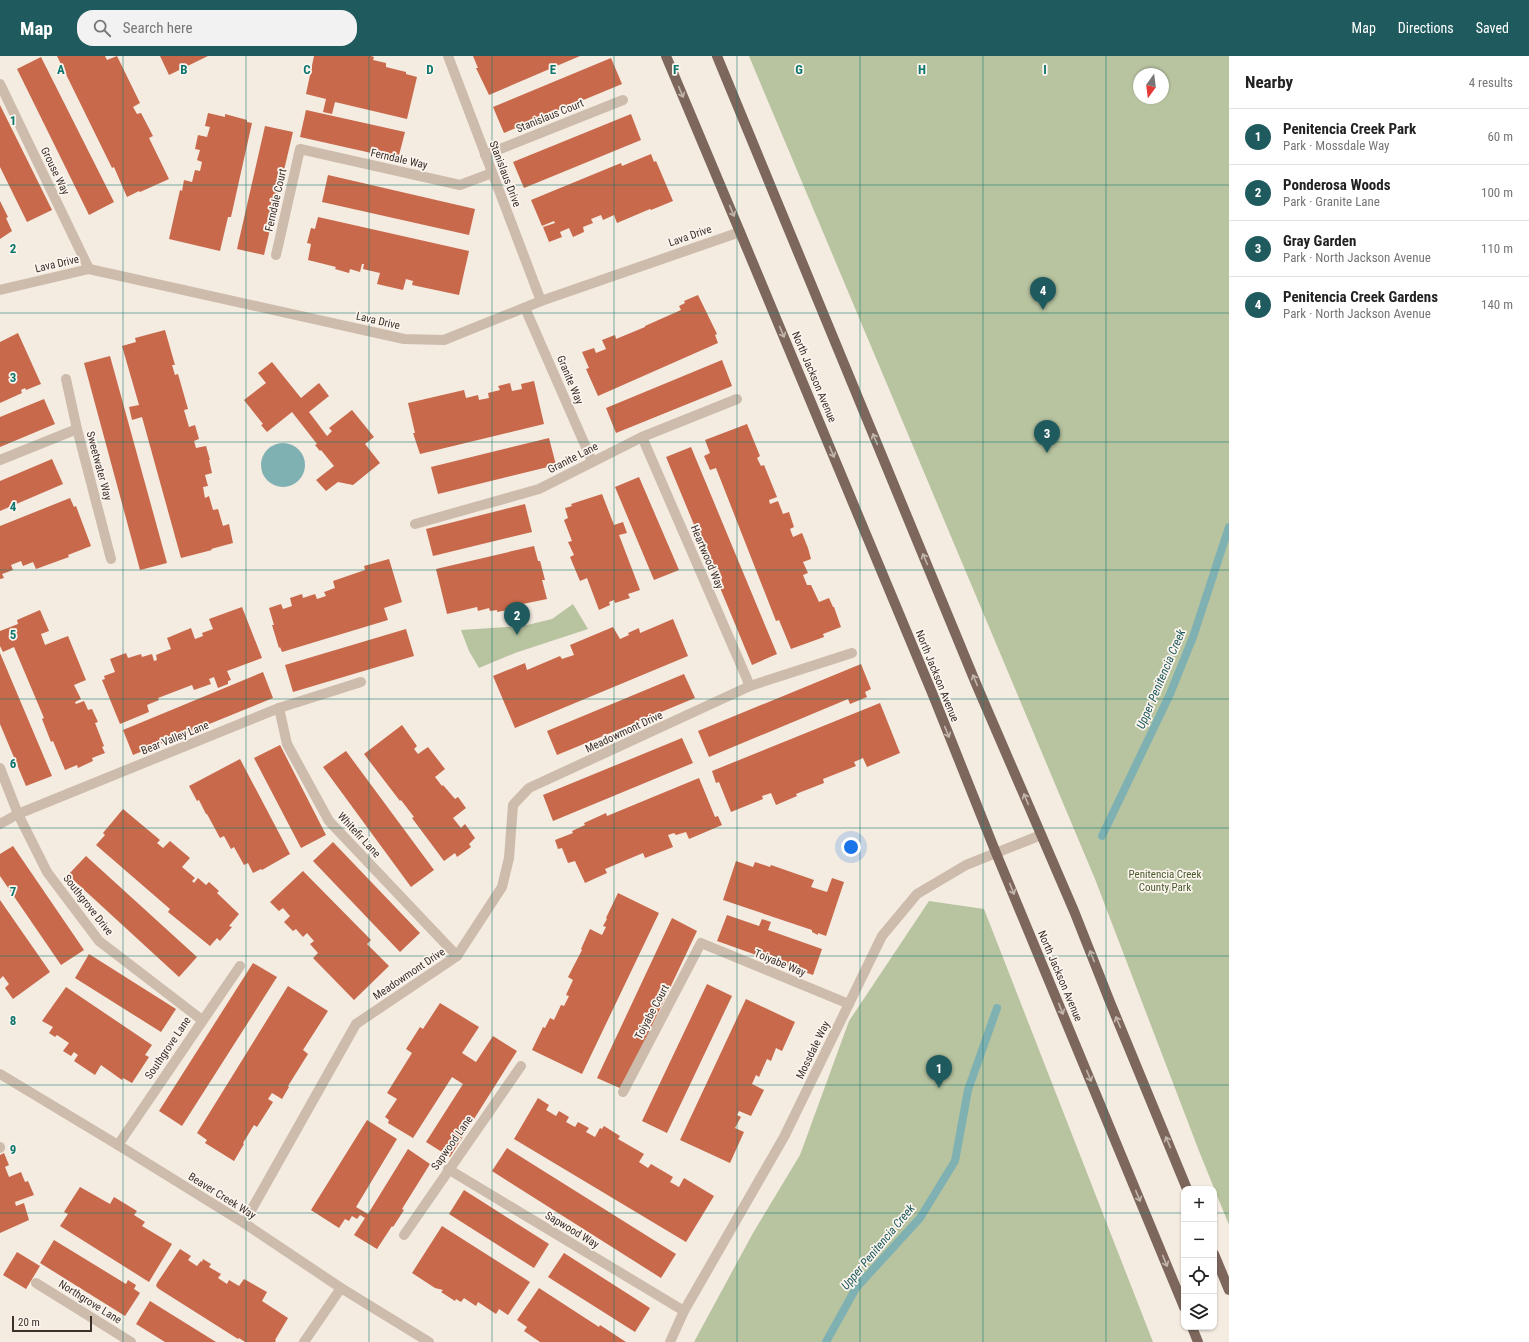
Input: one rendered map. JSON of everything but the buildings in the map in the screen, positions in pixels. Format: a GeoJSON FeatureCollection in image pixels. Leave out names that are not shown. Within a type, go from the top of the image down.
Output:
{"type":"FeatureCollection","features":[{"type":"Feature","properties":{"kind":"main road","name":"North Jackson Avenue"},"geometry":{"type":"LineString","coordinates":[[666,56],[930,688],[996,853],[1181,1300]]}},
{"type":"Feature","properties":{"kind":"main road"},"geometry":{"type":"LineString","coordinates":[[716,56],[974,678],[1074,911],[1186,1186]]}},
{"type":"Feature","properties":{"kind":"main road"},"geometry":{"type":"LineString","coordinates":[[1216,1258],[1229,1290]]}},
{"type":"Feature","properties":{"kind":"main road"},"geometry":{"type":"LineString","coordinates":[[1193,1330],[1198,1342]]}},
{"type":"Feature","properties":{"kind":"street","name":"Stanislaus Drive"},"geometry":{"type":"LineString","coordinates":[[448,56],[541,301]]}},
{"type":"Feature","properties":{"kind":"street","name":"Grouse Way"},"geometry":{"type":"LineString","coordinates":[[0,84],[89,269]]}},
{"type":"Feature","properties":{"kind":"street","name":"Stanislaus Court"},"geometry":{"type":"LineString","coordinates":[[485,155],[623,100]]}},
{"type":"Feature","properties":{"kind":"street","name":"Ferndale Way"},"geometry":{"type":"LineString","coordinates":[[300,149],[460,185],[492,173]]}},
{"type":"Feature","properties":{"kind":"street","name":"Ferndale Court"},"geometry":{"type":"LineString","coordinates":[[276,255],[300,149]]}},
{"type":"Feature","properties":{"kind":"street","name":"Lava Drive"},"geometry":{"type":"LineString","coordinates":[[0,290],[89,269],[404,339],[444,340],[541,301],[740,232]]}},
{"type":"Feature","properties":{"kind":"street","name":"Granite Way"},"geometry":{"type":"LineString","coordinates":[[526,308],[592,462]]}},
{"type":"Feature","properties":{"kind":"street","name":"Sweetwater Way"},"geometry":{"type":"LineString","coordinates":[[66,379],[77,429],[111,559]]}},
{"type":"Feature","properties":{"kind":"street","name":"Granite Lane"},"geometry":{"type":"LineString","coordinates":[[414,524],[539,489],[642,437],[738,399]]}},
{"type":"Feature","properties":{"kind":"street"},"geometry":{"type":"LineString","coordinates":[[0,460],[77,429]]}},
{"type":"Feature","properties":{"kind":"street","name":"Heartwood Way"},"geometry":{"type":"LineString","coordinates":[[642,437],[750,686]]}},
{"type":"Feature","properties":{"kind":"street","name":"Meadowmont Drive"},"geometry":{"type":"LineString","coordinates":[[244,1223],[356,1024],[457,956],[502,886],[509,858],[513,806],[529,788],[750,686],[852,653]]}},
{"type":"Feature","properties":{"kind":"street","name":"Bear Valley Lane"},"geometry":{"type":"LineString","coordinates":[[0,824],[18,814],[279,708],[361,682]]}},
{"type":"Feature","properties":{"kind":"street","name":"Whitefir Lane"},"geometry":{"type":"LineString","coordinates":[[279,708],[287,744],[329,822],[457,956]]}},
{"type":"Feature","properties":{"kind":"street","name":"Southgrove Drive"},"geometry":{"type":"LineString","coordinates":[[0,768],[18,814],[47,872],[99,941],[202,1020]]}},
{"type":"Feature","properties":{"kind":"street","name":"Mossdale Way"},"geometry":{"type":"LineString","coordinates":[[670,1342],[684,1310],[784,1137],[882,936],[917,894],[966,865],[1041,835]]}},
{"type":"Feature","properties":{"kind":"street","name":"Toiyabe Way"},"geometry":{"type":"LineString","coordinates":[[701,943],[849,1004]]}},
{"type":"Feature","properties":{"kind":"street","name":"Toiyabe Court"},"geometry":{"type":"LineString","coordinates":[[623,1092],[701,943]]}},
{"type":"Feature","properties":{"kind":"street","name":"Southgrove Lane"},"geometry":{"type":"LineString","coordinates":[[118,1145],[240,966]]}},
{"type":"Feature","properties":{"kind":"street","name":"Sapwood Lane"},"geometry":{"type":"LineString","coordinates":[[404,1236],[448,1169],[520,1066]]}},
{"type":"Feature","properties":{"kind":"street","name":"Beaver Creek Way"},"geometry":{"type":"LineString","coordinates":[[0,1074],[244,1223],[341,1288],[429,1342]]}},
{"type":"Feature","properties":{"kind":"street","name":"Sapwood Way"},"geometry":{"type":"LineString","coordinates":[[448,1169],[684,1310]]}},
{"type":"Feature","properties":{"kind":"street","name":"Northgrove Lane"},"geometry":{"type":"LineString","coordinates":[[36,1283],[131,1342]]}},
{"type":"Feature","properties":{"kind":"street"},"geometry":{"type":"LineString","coordinates":[[304,1342],[341,1288]]}},
{"type":"Feature","properties":{"kind":"green space","name":"Penitencia Creek County Park"},"geometry":{"type":"Polygon","coordinates":[[[749,56],[1229,56],[1229,1225],[1217,1195],[1217,1186],[1213,1186],[1095,879],[749,56]]]}},
{"type":"Feature","properties":{"kind":"green space"},"geometry":{"type":"Polygon","coordinates":[[[573,604],[588,629],[515,653],[479,668],[469,651],[461,630],[523,626],[552,619],[573,604]]]}},
{"type":"Feature","properties":{"kind":"green space"},"geometry":{"type":"Polygon","coordinates":[[[929,901],[984,909],[1153,1342],[694,1342],[753,1233],[800,1155],[849,1021],[929,901]]]}},
{"type":"Feature","properties":{"kind":"water"},"geometry":{"type":"Polygon","coordinates":[[[283,443],[295,447],[301,453],[305,465],[301,477],[295,483],[283,487],[271,483],[265,477],[261,465],[265,453],[271,447],[283,443]]]}},
{"type":"Feature","properties":{"kind":"waterway","name":"Upper Penitencia Creek"},"geometry":{"type":"LineString","coordinates":[[1102,836],[1170,694],[1193,637],[1229,527]]}},
{"type":"Feature","properties":{"kind":"waterway","name":"Upper Penitencia Creek"},"geometry":{"type":"LineString","coordinates":[[826,1342],[856,1288],[920,1218],[955,1161],[968,1090],[997,1008]]}},
{"type":"Feature","properties":{"kind":"place","name":"Penitencia Creek Gardens"},"geometry":{"type":"Point","coordinates":[1043,310]}},
{"type":"Feature","properties":{"kind":"place","name":"Gray Garden"},"geometry":{"type":"Point","coordinates":[1047,453]}},
{"type":"Feature","properties":{"kind":"place","name":"Ponderosa Woods"},"geometry":{"type":"Point","coordinates":[517,635]}},
{"type":"Feature","properties":{"kind":"place","name":"Penitencia Creek Park"},"geometry":{"type":"Point","coordinates":[939,1088]}}]}
